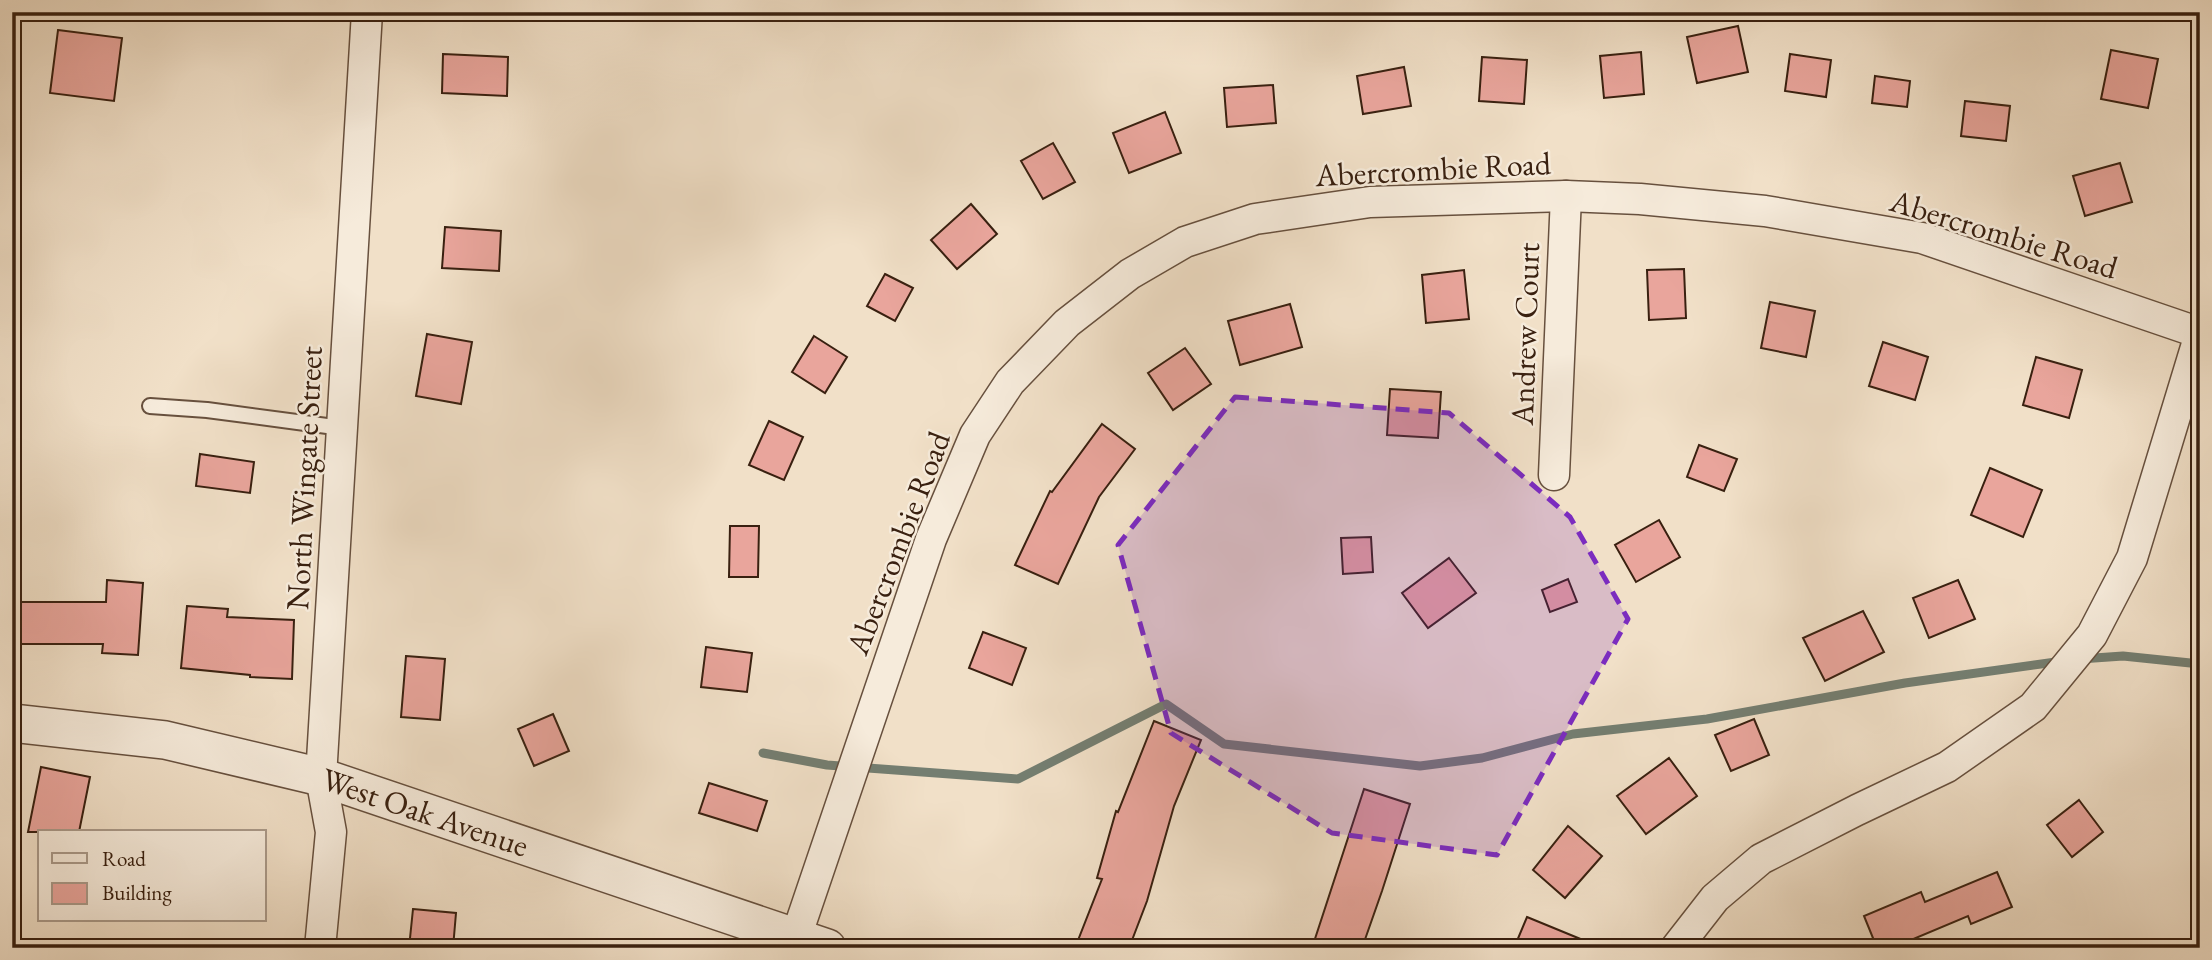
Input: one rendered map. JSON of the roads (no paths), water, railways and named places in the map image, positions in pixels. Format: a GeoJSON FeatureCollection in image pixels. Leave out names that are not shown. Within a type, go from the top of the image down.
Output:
{"type":"FeatureCollection","features":[{"type":"Feature","properties":{"kind":"street","name":"North Wingate Street"},"geometry":{"type":"LineString","coordinates":[[320,948],[331,832],[321,777],[367,12]]}},
{"type":"Feature","properties":{"kind":"street","name":"Abercrombie Road"},"geometry":{"type":"LineString","coordinates":[[794,941],[931,538],[975,435],[1010,382],[1067,323],[1130,274],[1185,242],[1255,219],[1370,202],[1566,196],[1640,199],[1765,211],[1922,238],[2200,333]]}},
{"type":"Feature","properties":{"kind":"street","name":"Andrew Court"},"geometry":{"type":"LineString","coordinates":[[1554,475],[1566,196]]}},
{"type":"Feature","properties":{"kind":"street"},"geometry":{"type":"LineString","coordinates":[[1676,948],[1715,898],[1761,859],[1947,767],[2033,707],[2092,635],[2132,558],[2200,333]]}},
{"type":"Feature","properties":{"kind":"street","name":"West Oak Avenue"},"geometry":{"type":"LineString","coordinates":[[12,723],[165,740],[321,777],[794,941]]}},
{"type":"Feature","properties":{"kind":"lane"},"geometry":{"type":"LineString","coordinates":[[150,406],[207,410],[342,428]]}},
{"type":"Feature","properties":{"kind":"waterway"},"geometry":{"type":"LineString","coordinates":[[2080,659],[2123,656],[2200,664]]}},
{"type":"Feature","properties":{"kind":"waterway"},"geometry":{"type":"LineString","coordinates":[[763,753],[827,765],[1018,779],[1166,704],[1224,744],[1420,766],[1482,758],[1573,734],[1707,719],[1905,683],[2063,661]]}}]}
